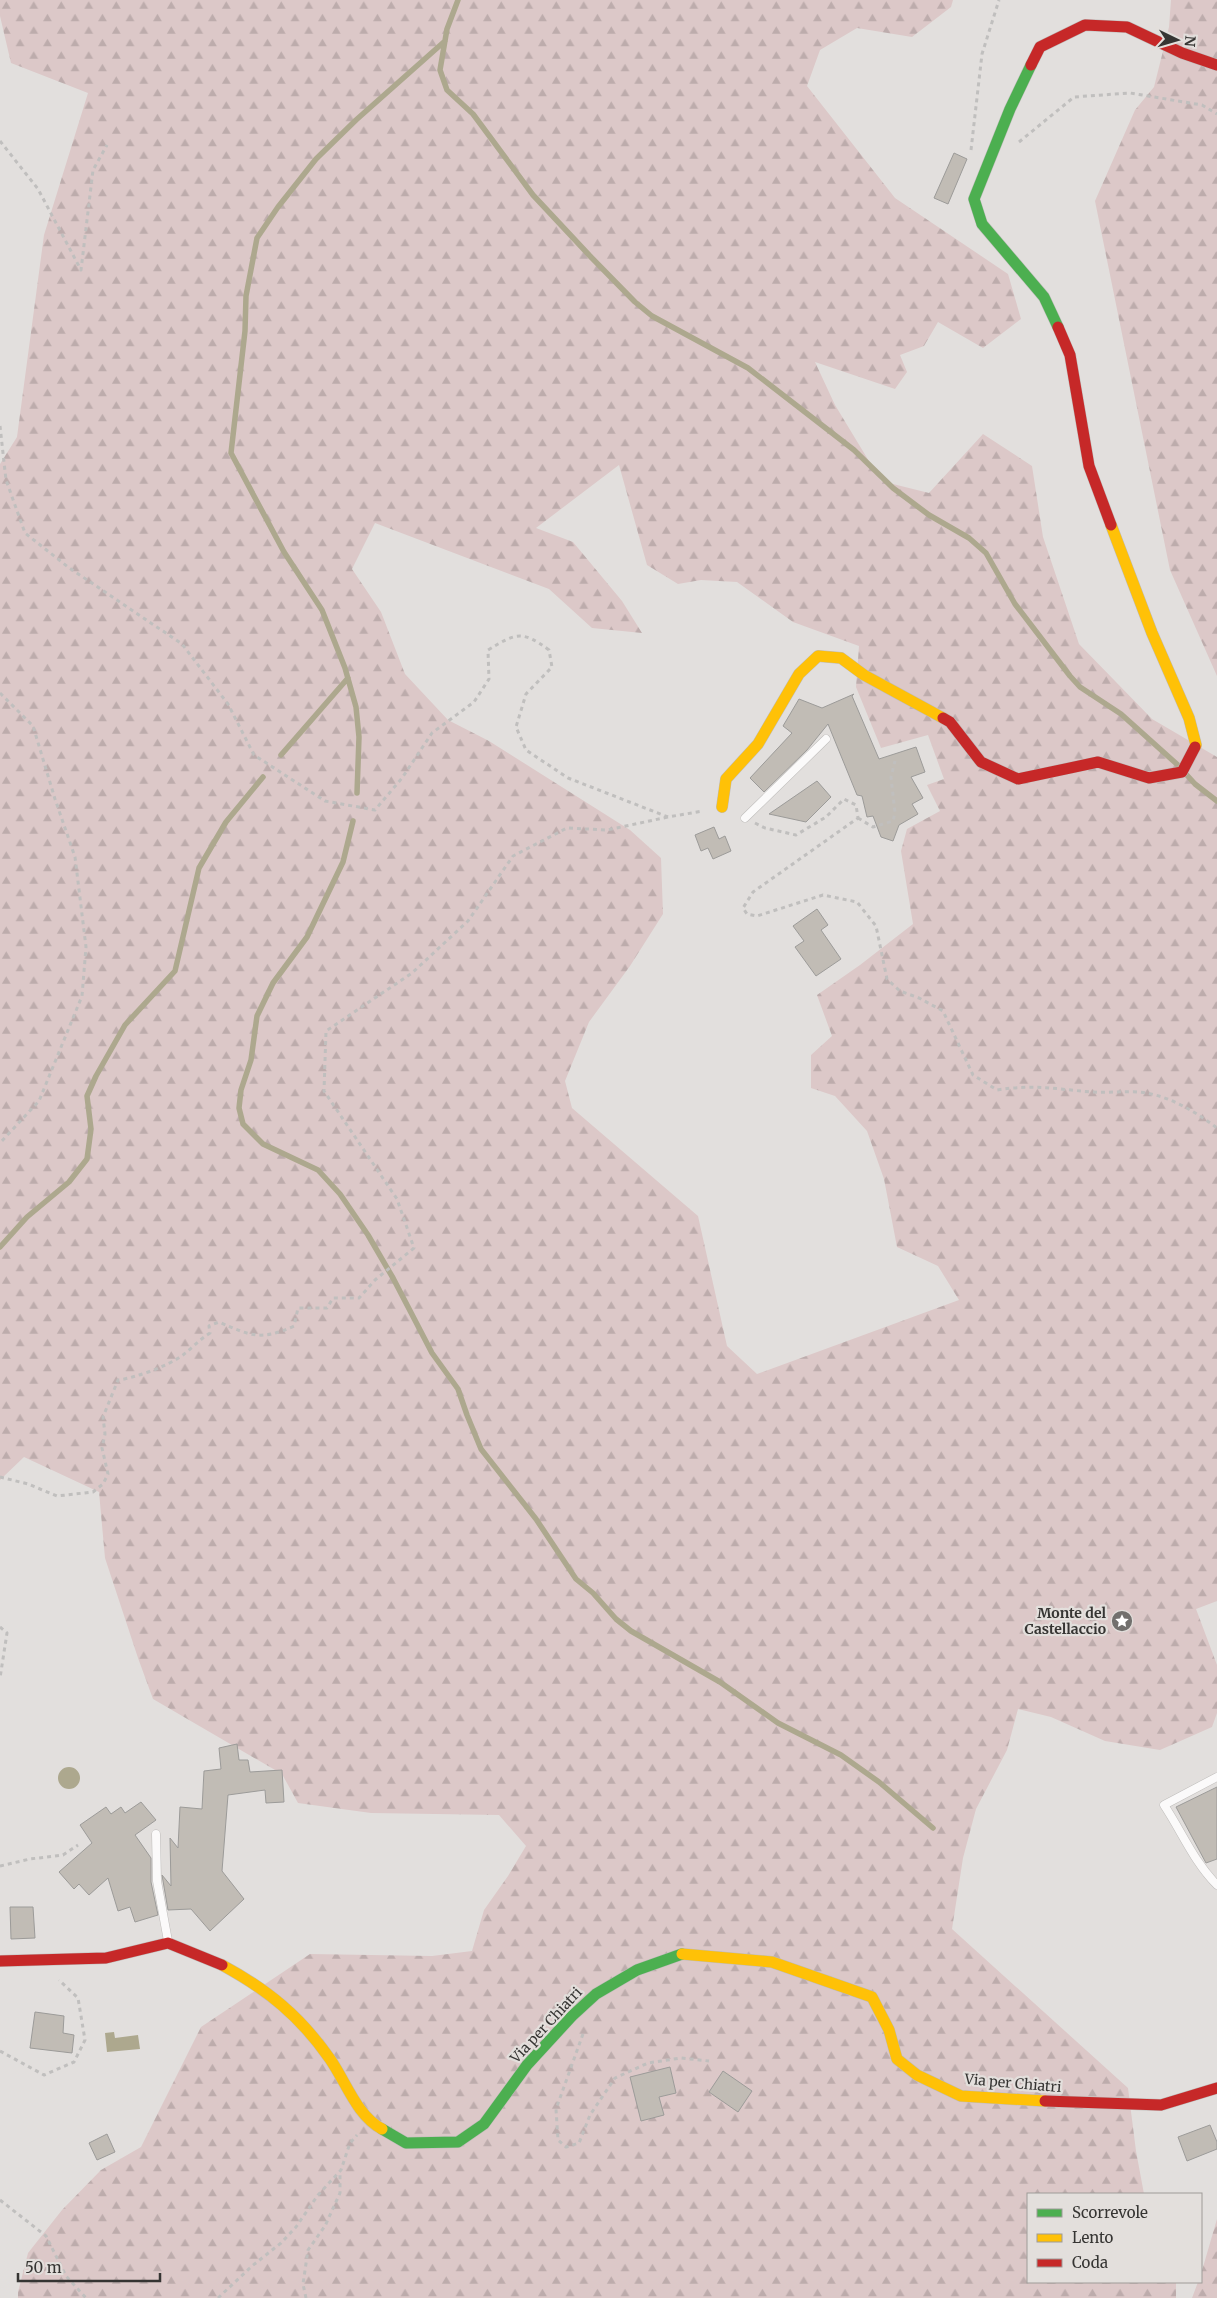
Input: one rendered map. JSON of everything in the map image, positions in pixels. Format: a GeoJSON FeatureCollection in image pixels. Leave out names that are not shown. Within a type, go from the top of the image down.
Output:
{"type":"FeatureCollection","features":[{"type":"Feature","properties":{"kind":"street"},"geometry":{"type":"LineString","coordinates":[[722,807],[726,779],[758,744],[798,674],[818,656],[841,658],[864,675],[950,722],[981,762],[1018,779],[1098,762],[1149,778],[1185,767],[1196,745],[1188,718],[1152,633],[1089,466],[1070,355],[1044,297],[982,224],[974,199],[1010,109],[1040,46],[1085,25],[1127,27],[1182,53],[1217,66]]}},
{"type":"Feature","properties":{"kind":"street"},"geometry":{"type":"LineString","coordinates":[[0,1961],[106,1958],[168,1943]]}},
{"type":"Feature","properties":{"kind":"street","name":"Via per Chiatri"},"geometry":{"type":"LineString","coordinates":[[168,1943],[210,1958],[255,1983],[298,2018],[330,2059],[370,2123],[406,2143],[458,2142],[484,2124],[527,2065],[572,2016],[596,1994],[637,1970],[682,1954],[772,1962],[872,1997],[889,2030],[897,2059],[917,2075],[961,2096],[1089,2104],[1161,2105],[1217,2088]]}},
{"type":"Feature","properties":{"kind":"lane"},"geometry":{"type":"LineString","coordinates":[[745,818],[826,739]]}},
{"type":"Feature","properties":{"kind":"lane"},"geometry":{"type":"LineString","coordinates":[[1217,1777],[1164,1805],[1179,1827],[1195,1860],[1217,1885]]}},
{"type":"Feature","properties":{"kind":"lane"},"geometry":{"type":"LineString","coordinates":[[156,1834],[157,1880],[168,1943]]}},
{"type":"Feature","properties":{"kind":"path"},"geometry":{"type":"LineString","coordinates":[[971,152],[982,54],[1000,0]]}},
{"type":"Feature","properties":{"kind":"path"},"geometry":{"type":"LineString","coordinates":[[1017,144],[1074,97],[1130,93],[1202,105],[1217,114]]}},
{"type":"Feature","properties":{"kind":"path"},"geometry":{"type":"LineString","coordinates":[[0,140],[38,189],[80,270],[93,170],[107,146]]}},
{"type":"Feature","properties":{"kind":"path"},"geometry":{"type":"LineString","coordinates":[[0,426],[6,480],[25,532],[68,567],[182,644],[228,704],[254,755],[325,801],[375,810],[402,778],[432,733],[474,702],[489,679],[488,650],[510,637],[532,637],[549,650],[552,667],[526,694],[516,727],[526,750],[568,778],[668,816]]}},
{"type":"Feature","properties":{"kind":"path"},"geometry":{"type":"LineString","coordinates":[[0,693],[33,726],[75,857],[86,947],[82,996],[39,1101],[0,1143]]}},
{"type":"Feature","properties":{"kind":"path"},"geometry":{"type":"LineString","coordinates":[[745,818],[765,828],[796,835],[826,817],[844,799],[856,805],[858,818],[872,827],[893,821],[895,813],[892,777],[895,762]]}},
{"type":"Feature","properties":{"kind":"path"},"geometry":{"type":"LineString","coordinates":[[0,1477],[28,1484],[57,1496],[93,1492],[103,1484],[108,1474],[102,1448],[105,1434],[103,1418],[118,1380],[134,1378],[182,1355],[196,1342],[210,1333],[208,1326],[219,1322],[246,1334],[273,1336],[294,1326],[298,1308],[327,1308],[333,1298],[359,1298],[375,1280],[414,1248],[397,1200],[324,1091],[326,1031],[412,973],[468,921],[513,856],[567,828],[607,830],[668,816],[722,807]]}},
{"type":"Feature","properties":{"kind":"path"},"geometry":{"type":"LineString","coordinates":[[858,818],[753,892],[743,908],[747,914],[757,916],[806,898],[823,895],[851,900],[861,906],[876,926],[886,979],[900,991],[943,1011],[973,1075],[996,1090],[1022,1086],[1041,1086],[1094,1092],[1141,1092],[1164,1098],[1201,1115],[1217,1128]]}},
{"type":"Feature","properties":{"kind":"path"},"geometry":{"type":"LineString","coordinates":[[0,1627],[7,1633],[0,1678]]}},
{"type":"Feature","properties":{"kind":"path"},"geometry":{"type":"LineString","coordinates":[[0,1866],[30,1859],[63,1855],[78,1845]]}},
{"type":"Feature","properties":{"kind":"path"},"geometry":{"type":"LineString","coordinates":[[0,2051],[44,2075],[74,2062],[85,2040],[78,1998],[52,1974]]}},
{"type":"Feature","properties":{"kind":"path"},"geometry":{"type":"LineString","coordinates":[[585,2030],[556,2109],[558,2140],[566,2147],[578,2143],[590,2115],[615,2078],[648,2062],[681,2058],[709,2061]]}},
{"type":"Feature","properties":{"kind":"path"},"geometry":{"type":"LineString","coordinates":[[306,2298],[303,2284],[308,2250],[326,2226],[340,2192],[340,2170],[350,2143],[370,2123]]}},
{"type":"Feature","properties":{"kind":"path"},"geometry":{"type":"LineString","coordinates":[[218,2298],[252,2266],[281,2243],[296,2227],[318,2195],[340,2170]]}},
{"type":"Feature","properties":{"kind":"path"},"geometry":{"type":"LineString","coordinates":[[0,2200],[46,2236],[66,2276],[86,2298]]}},
{"type":"Feature","properties":{"kind":"green space"},"geometry":{"type":"Polygon","coordinates":[[[0,0],[953,0],[951,7],[912,37],[857,28],[820,50],[807,86],[895,198],[1008,274],[1021,319],[983,348],[938,322],[924,346],[900,355],[907,372],[895,389],[815,362],[835,405],[881,481],[929,493],[983,434],[1032,466],[1043,537],[1079,644],[1152,719],[1217,757],[1217,1601],[1196,1609],[1217,1665],[1217,1713],[1212,1727],[1160,1750],[1105,1741],[1051,1717],[1018,1709],[1007,1750],[976,1809],[963,1858],[952,1929],[1128,2088],[1144,2193],[1027,2193],[1027,2283],[1176,2283],[1176,2298],[18,2298],[28,2253],[62,2210],[101,2170],[141,2147],[201,2027],[310,1954],[432,1956],[472,1951],[484,1910],[526,1846],[499,1815],[371,1813],[298,1803],[282,1774],[153,1699],[105,1558],[99,1492],[24,1457],[0,1480],[0,464],[17,437],[44,235],[88,93],[11,63],[0,16],[0,0]],[[619,465],[536,528],[573,542],[622,601],[642,633],[592,628],[549,589],[375,523],[352,569],[381,612],[405,674],[448,720],[489,741],[630,830],[661,858],[663,914],[630,966],[589,1022],[565,1081],[572,1108],[698,1216],[727,1346],[757,1374],[959,1300],[938,1266],[897,1247],[884,1179],[867,1131],[835,1096],[811,1088],[811,1055],[832,1036],[817,995],[913,924],[901,851],[907,829],[940,811],[927,785],[944,779],[928,735],[881,748],[856,687],[859,646],[793,622],[737,582],[701,580],[678,584],[647,565],[619,465]]]}},
{"type":"Feature","properties":{"kind":"green space"},"geometry":{"type":"Polygon","coordinates":[[[1171,0],[1217,0],[1217,676],[1170,570],[1095,201],[1135,110],[1154,87],[1169,27],[1171,0]]]}},
{"type":"Feature","properties":{"kind":"green space"},"geometry":{"type":"Polygon","coordinates":[[[1217,2219],[1217,2298],[1192,2298],[1198,2283],[1202,2283],[1202,2271],[1217,2219]]]}},
{"type":"Feature","properties":{"kind":"shaded area"},"geometry":{"type":"Polygon","coordinates":[[[69,1767],[77,1770],[80,1778],[77,1786],[69,1789],[61,1786],[58,1778],[61,1770],[69,1767]]]}},
{"type":"Feature","properties":{"kind":"shaded area"},"geometry":{"type":"Polygon","coordinates":[[[114,2032],[115,2038],[138,2035],[140,2049],[107,2052],[105,2033],[114,2032]]]}},
{"type":"Feature","properties":{"kind":"building"},"geometry":{"type":"Polygon","coordinates":[[[954,153],[967,159],[948,204],[934,198],[954,153]]]}},
{"type":"Feature","properties":{"kind":"building"},"geometry":{"type":"Polygon","coordinates":[[[854,694],[852,696],[879,759],[916,747],[925,772],[911,777],[923,798],[912,804],[918,814],[899,825],[893,841],[881,837],[873,816],[867,817],[862,796],[857,795],[828,724],[807,750],[764,792],[750,778],[792,733],[783,726],[799,699],[822,708],[854,694]]]}},
{"type":"Feature","properties":{"kind":"building"},"geometry":{"type":"Polygon","coordinates":[[[817,781],[831,797],[806,822],[769,814],[817,781]]]}},
{"type":"Feature","properties":{"kind":"building"},"geometry":{"type":"Polygon","coordinates":[[[714,827],[719,839],[725,836],[731,851],[713,859],[708,848],[701,851],[695,835],[714,827]]]}},
{"type":"Feature","properties":{"kind":"building"},"geometry":{"type":"Polygon","coordinates":[[[817,909],[828,925],[821,930],[841,959],[816,976],[795,947],[804,941],[793,926],[817,909]]]}},
{"type":"Feature","properties":{"kind":"building"},"geometry":{"type":"Polygon","coordinates":[[[237,1744],[239,1760],[248,1760],[250,1772],[282,1770],[284,1802],[266,1803],[265,1790],[228,1795],[222,1871],[244,1899],[210,1931],[191,1909],[168,1910],[162,1875],[171,1886],[170,1838],[178,1848],[180,1807],[202,1809],[204,1771],[221,1769],[219,1748],[237,1744]]]}},
{"type":"Feature","properties":{"kind":"building"},"geometry":{"type":"Polygon","coordinates":[[[1217,1787],[1217,1859],[1206,1863],[1176,1807],[1217,1787]]]}},
{"type":"Feature","properties":{"kind":"building"},"geometry":{"type":"Polygon","coordinates":[[[141,1802],[156,1820],[135,1835],[151,1858],[151,1882],[158,1915],[135,1922],[130,1907],[118,1911],[108,1878],[89,1895],[79,1884],[74,1889],[59,1872],[92,1843],[80,1825],[106,1807],[111,1814],[121,1807],[125,1813],[141,1802]]]}},
{"type":"Feature","properties":{"kind":"building"},"geometry":{"type":"Polygon","coordinates":[[[10,1907],[33,1907],[35,1938],[11,1939],[10,1907]]]}},
{"type":"Feature","properties":{"kind":"building"},"geometry":{"type":"Polygon","coordinates":[[[35,2012],[64,2016],[63,2033],[74,2035],[72,2053],[30,2048],[35,2012]]]}},
{"type":"Feature","properties":{"kind":"building"},"geometry":{"type":"Polygon","coordinates":[[[670,2067],[676,2093],[659,2097],[664,2115],[641,2121],[630,2077],[670,2067]]]}},
{"type":"Feature","properties":{"kind":"building"},"geometry":{"type":"Polygon","coordinates":[[[723,2071],[752,2091],[738,2112],[709,2092],[723,2071]]]}},
{"type":"Feature","properties":{"kind":"building"},"geometry":{"type":"Polygon","coordinates":[[[1210,2125],[1217,2142],[1217,2149],[1187,2161],[1178,2137],[1210,2125]]]}},
{"type":"Feature","properties":{"kind":"building"},"geometry":{"type":"Polygon","coordinates":[[[107,2134],[115,2152],[97,2160],[89,2143],[107,2134]]]}},
{"type":"Feature","properties":{"kind":"waterway"},"geometry":{"type":"LineString","coordinates":[[458,0],[447,29],[440,70],[447,90],[473,114],[533,195],[589,255],[635,302],[652,316],[748,368],[854,450],[893,488],[929,515],[969,538],[986,553],[1015,604],[1080,687],[1121,714],[1179,766]]}},
{"type":"Feature","properties":{"kind":"waterway"},"geometry":{"type":"LineString","coordinates":[[357,793],[359,737],[356,707],[345,668],[322,610],[284,552],[231,453],[245,331],[246,296],[257,238],[278,207],[316,159],[356,120],[445,41]]}},
{"type":"Feature","properties":{"kind":"waterway"},"geometry":{"type":"LineString","coordinates":[[281,755],[348,678]]}},
{"type":"Feature","properties":{"kind":"waterway"},"geometry":{"type":"LineString","coordinates":[[1185,773],[1195,784],[1217,801]]}},
{"type":"Feature","properties":{"kind":"waterway"},"geometry":{"type":"LineString","coordinates":[[0,1247],[27,1217],[69,1182],[87,1159],[91,1129],[87,1096],[96,1076],[125,1025],[175,971],[199,868],[226,822],[263,777]]}},
{"type":"Feature","properties":{"kind":"waterway"},"geometry":{"type":"LineString","coordinates":[[353,821],[343,862],[307,937],[273,983],[257,1016],[251,1060],[241,1090],[239,1108],[243,1124],[263,1144],[318,1170],[340,1194],[368,1235],[393,1278],[432,1353],[458,1389],[481,1449],[536,1519],[576,1579],[593,1593],[616,1619],[631,1631],[720,1682],[778,1723],[841,1755],[879,1782],[933,1828]]}},
{"type":"Feature","properties":{"kind":"traffic: fast"},"geometry":{"type":"LineString","coordinates":[[1031,65],[1010,109],[974,199],[982,224],[1044,297],[1058,327]]}},
{"type":"Feature","properties":{"kind":"traffic: fast"},"geometry":{"type":"LineString","coordinates":[[382,2129],[406,2143],[458,2142],[484,2124],[527,2065],[572,2016],[596,1994],[637,1970],[682,1954]]}},
{"type":"Feature","properties":{"kind":"traffic: slow"},"geometry":{"type":"LineString","coordinates":[[1111,525],[1152,633],[1189,718],[1195,747]]}},
{"type":"Feature","properties":{"kind":"traffic: slow"},"geometry":{"type":"LineString","coordinates":[[722,807],[726,779],[758,744],[799,674],[818,656],[841,658],[864,675],[943,718]]}},
{"type":"Feature","properties":{"kind":"traffic: slow"},"geometry":{"type":"LineString","coordinates":[[682,1954],[772,1962],[872,1997],[889,2030],[897,2059],[917,2075],[961,2096],[1045,2101]]}},
{"type":"Feature","properties":{"kind":"traffic: slow"},"geometry":{"type":"LineString","coordinates":[[222,1965],[254,1984],[295,2017],[330,2059],[359,2107],[373,2123],[382,2129]]}},
{"type":"Feature","properties":{"kind":"traffic: jam"},"geometry":{"type":"LineString","coordinates":[[1031,65],[1040,47],[1085,25],[1127,27],[1182,53],[1217,65]]}},
{"type":"Feature","properties":{"kind":"traffic: jam"},"geometry":{"type":"LineString","coordinates":[[1058,327],[1070,355],[1089,466],[1111,525]]}},
{"type":"Feature","properties":{"kind":"traffic: jam"},"geometry":{"type":"LineString","coordinates":[[943,718],[950,722],[981,762],[1018,779],[1098,762],[1149,778],[1182,772],[1195,747]]}},
{"type":"Feature","properties":{"kind":"traffic: jam"},"geometry":{"type":"LineString","coordinates":[[0,1961],[106,1958],[168,1943],[222,1965]]}},
{"type":"Feature","properties":{"kind":"traffic: jam"},"geometry":{"type":"LineString","coordinates":[[1045,2101],[1161,2105],[1217,2088]]}},
{"type":"Feature","properties":{"kind":"place","name":"Monte del Castellaccio"},"geometry":{"type":"Point","coordinates":[1122,1621]}}]}
